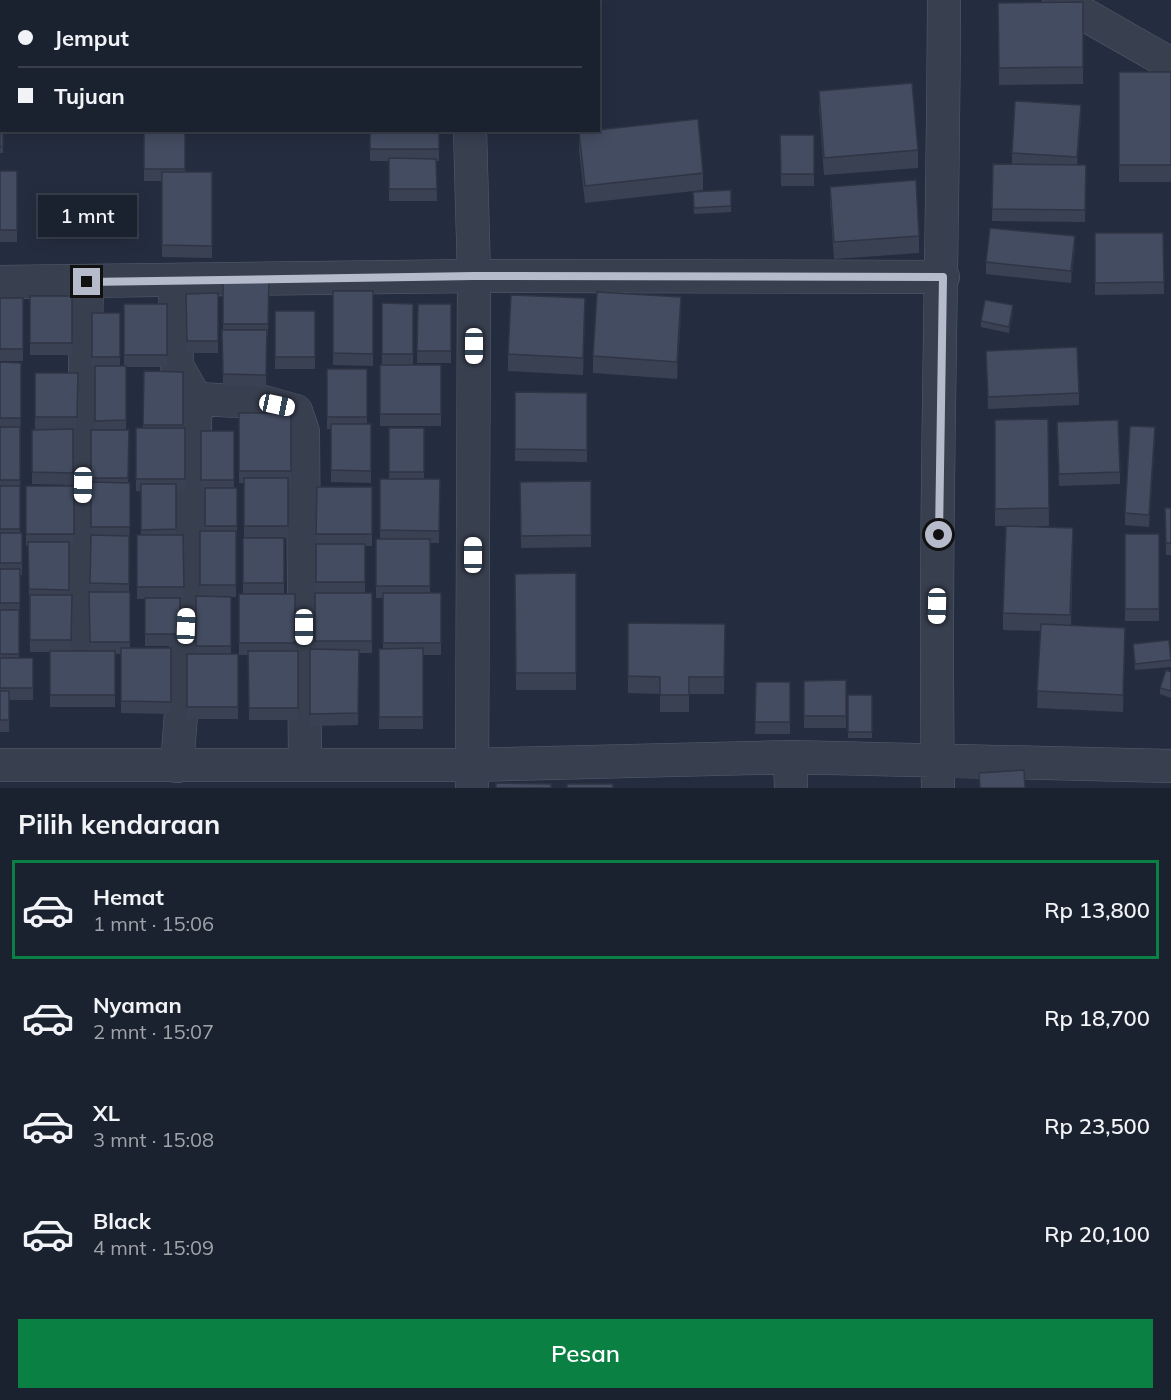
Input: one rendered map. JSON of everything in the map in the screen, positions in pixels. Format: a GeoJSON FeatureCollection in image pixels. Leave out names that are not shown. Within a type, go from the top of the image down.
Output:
{"type":"FeatureCollection","features":[{"type":"Feature","properties":{"kind":"street"},"geometry":{"type":"LineString","coordinates":[[937,774],[944,0]]}},
{"type":"Feature","properties":{"kind":"street"},"geometry":{"type":"LineString","coordinates":[[1059,0],[1171,64]]}},
{"type":"Feature","properties":{"kind":"street"},"geometry":{"type":"LineString","coordinates":[[471,132],[474,276],[472,776]]}},
{"type":"Feature","properties":{"kind":"street"},"geometry":{"type":"LineString","coordinates":[[0,282],[474,276],[943,277]]}},
{"type":"Feature","properties":{"kind":"street"},"geometry":{"type":"LineString","coordinates":[[175,281],[177,366],[196,399],[186,649],[177,766]]}},
{"type":"Feature","properties":{"kind":"street"},"geometry":{"type":"LineString","coordinates":[[79,643],[87,282]]}},
{"type":"Feature","properties":{"kind":"street"},"geometry":{"type":"LineString","coordinates":[[196,399],[264,402],[290,408],[296,411],[301,419],[305,521],[286,773]]}},
{"type":"Feature","properties":{"kind":"street"},"geometry":{"type":"LineString","coordinates":[[0,765],[75,777],[177,766],[286,773],[472,776],[937,774],[1171,766]]}},
{"type":"Feature","properties":{"kind":"building"},"geometry":{"type":"Polygon","coordinates":[[[1083,2],[1083,67],[999,68],[998,3],[1083,2]]]}},
{"type":"Feature","properties":{"kind":"building"},"geometry":{"type":"Polygon","coordinates":[[[1119,72],[1171,72],[1171,165],[1119,165],[1119,72]]]}},
{"type":"Feature","properties":{"kind":"building"},"geometry":{"type":"Polygon","coordinates":[[[912,83],[918,150],[824,158],[819,91],[912,83]]]}},
{"type":"Feature","properties":{"kind":"building"},"geometry":{"type":"Polygon","coordinates":[[[1015,101],[1081,105],[1077,157],[1012,153],[1015,101]]]}},
{"type":"Feature","properties":{"kind":"building"},"geometry":{"type":"Polygon","coordinates":[[[698,119],[703,173],[585,186],[579,132],[600,132],[600,130],[698,119]]]}},
{"type":"Feature","properties":{"kind":"building"},"geometry":{"type":"Polygon","coordinates":[[[0,132],[3,132],[3,147],[0,147],[0,132]]]}},
{"type":"Feature","properties":{"kind":"building"},"geometry":{"type":"Polygon","coordinates":[[[144,132],[185,132],[185,169],[144,169],[144,132]]]}},
{"type":"Feature","properties":{"kind":"building"},"geometry":{"type":"Polygon","coordinates":[[[370,132],[439,132],[439,149],[370,149],[370,132]]]}},
{"type":"Feature","properties":{"kind":"building"},"geometry":{"type":"Polygon","coordinates":[[[780,135],[814,135],[814,174],[781,174],[780,135]]]}},
{"type":"Feature","properties":{"kind":"building"},"geometry":{"type":"Polygon","coordinates":[[[389,158],[436,159],[437,189],[389,189],[389,158]]]}},
{"type":"Feature","properties":{"kind":"building"},"geometry":{"type":"Polygon","coordinates":[[[993,164],[1086,165],[1085,210],[992,209],[993,164]]]}},
{"type":"Feature","properties":{"kind":"building"},"geometry":{"type":"Polygon","coordinates":[[[0,171],[17,171],[17,230],[0,230],[0,171]]]}},
{"type":"Feature","properties":{"kind":"building"},"geometry":{"type":"Polygon","coordinates":[[[162,172],[212,172],[212,246],[162,245],[162,172]]]}},
{"type":"Feature","properties":{"kind":"building"},"geometry":{"type":"Polygon","coordinates":[[[916,180],[919,236],[834,242],[830,187],[916,180]]]}},
{"type":"Feature","properties":{"kind":"building"},"geometry":{"type":"Polygon","coordinates":[[[731,190],[731,206],[694,208],[693,192],[731,190]]]}},
{"type":"Feature","properties":{"kind":"building"},"geometry":{"type":"Polygon","coordinates":[[[990,228],[1075,236],[1071,271],[986,262],[990,228]]]}},
{"type":"Feature","properties":{"kind":"building"},"geometry":{"type":"Polygon","coordinates":[[[1095,233],[1163,233],[1164,282],[1095,283],[1095,233]]]}},
{"type":"Feature","properties":{"kind":"building"},"geometry":{"type":"Polygon","coordinates":[[[223,280],[269,280],[268,324],[223,324],[223,280]]]}},
{"type":"Feature","properties":{"kind":"building"},"geometry":{"type":"Polygon","coordinates":[[[333,291],[373,291],[373,354],[333,353],[333,291]]]}},
{"type":"Feature","properties":{"kind":"building"},"geometry":{"type":"Polygon","coordinates":[[[597,292],[681,297],[677,362],[593,356],[597,292]]]}},
{"type":"Feature","properties":{"kind":"building"},"geometry":{"type":"Polygon","coordinates":[[[218,293],[218,341],[187,341],[186,294],[218,293]]]}},
{"type":"Feature","properties":{"kind":"building"},"geometry":{"type":"Polygon","coordinates":[[[511,295],[585,298],[583,358],[508,354],[511,295]]]}},
{"type":"Feature","properties":{"kind":"building"},"geometry":{"type":"Polygon","coordinates":[[[30,296],[72,296],[72,343],[30,343],[30,296]]]}},
{"type":"Feature","properties":{"kind":"building"},"geometry":{"type":"Polygon","coordinates":[[[0,298],[23,298],[23,349],[0,349],[0,298]]]}},
{"type":"Feature","properties":{"kind":"building"},"geometry":{"type":"Polygon","coordinates":[[[985,300],[1013,305],[1009,327],[981,321],[985,300]]]}},
{"type":"Feature","properties":{"kind":"building"},"geometry":{"type":"Polygon","coordinates":[[[382,303],[413,304],[413,354],[382,354],[382,303]]]}},
{"type":"Feature","properties":{"kind":"building"},"geometry":{"type":"Polygon","coordinates":[[[124,304],[167,304],[167,355],[124,355],[124,304]]]}},
{"type":"Feature","properties":{"kind":"building"},"geometry":{"type":"Polygon","coordinates":[[[418,304],[451,304],[451,351],[417,351],[418,304]]]}},
{"type":"Feature","properties":{"kind":"building"},"geometry":{"type":"Polygon","coordinates":[[[275,311],[315,311],[315,357],[275,357],[275,311]]]}},
{"type":"Feature","properties":{"kind":"building"},"geometry":{"type":"Polygon","coordinates":[[[92,313],[120,313],[120,357],[92,357],[92,313]]]}},
{"type":"Feature","properties":{"kind":"building"},"geometry":{"type":"Polygon","coordinates":[[[222,330],[267,330],[266,375],[223,374],[222,330]]]}},
{"type":"Feature","properties":{"kind":"building"},"geometry":{"type":"Polygon","coordinates":[[[1077,347],[1079,393],[988,397],[986,351],[1077,347]]]}},
{"type":"Feature","properties":{"kind":"building"},"geometry":{"type":"Polygon","coordinates":[[[0,362],[21,363],[21,418],[0,418],[0,362]]]}},
{"type":"Feature","properties":{"kind":"building"},"geometry":{"type":"Polygon","coordinates":[[[380,365],[441,365],[441,414],[380,414],[380,365]]]}},
{"type":"Feature","properties":{"kind":"building"},"geometry":{"type":"Polygon","coordinates":[[[95,366],[126,366],[126,420],[95,421],[95,366]]]}},
{"type":"Feature","properties":{"kind":"building"},"geometry":{"type":"Polygon","coordinates":[[[327,369],[367,369],[367,417],[327,417],[327,369]]]}},
{"type":"Feature","properties":{"kind":"building"},"geometry":{"type":"Polygon","coordinates":[[[144,371],[183,372],[183,425],[143,425],[144,371]]]}},
{"type":"Feature","properties":{"kind":"building"},"geometry":{"type":"Polygon","coordinates":[[[35,373],[78,373],[77,417],[35,417],[35,373]]]}},
{"type":"Feature","properties":{"kind":"building"},"geometry":{"type":"Polygon","coordinates":[[[515,392],[587,393],[587,450],[515,449],[515,392]]]}},
{"type":"Feature","properties":{"kind":"building"},"geometry":{"type":"Polygon","coordinates":[[[239,413],[291,413],[291,471],[239,471],[239,413]]]}},
{"type":"Feature","properties":{"kind":"building"},"geometry":{"type":"Polygon","coordinates":[[[1048,419],[1049,508],[995,509],[995,420],[1048,419]]]}},
{"type":"Feature","properties":{"kind":"building"},"geometry":{"type":"Polygon","coordinates":[[[1118,420],[1120,472],[1059,474],[1057,422],[1118,420]]]}},
{"type":"Feature","properties":{"kind":"building"},"geometry":{"type":"Polygon","coordinates":[[[331,424],[371,424],[371,471],[331,470],[331,424]]]}},
{"type":"Feature","properties":{"kind":"building"},"geometry":{"type":"Polygon","coordinates":[[[1130,426],[1155,427],[1149,515],[1125,513],[1130,426]]]}},
{"type":"Feature","properties":{"kind":"building"},"geometry":{"type":"Polygon","coordinates":[[[0,427],[20,427],[20,480],[0,480],[0,427]]]}},
{"type":"Feature","properties":{"kind":"building"},"geometry":{"type":"Polygon","coordinates":[[[136,428],[185,428],[185,479],[136,479],[136,428]]]}},
{"type":"Feature","properties":{"kind":"building"},"geometry":{"type":"Polygon","coordinates":[[[389,428],[424,428],[424,472],[389,472],[389,428]]]}},
{"type":"Feature","properties":{"kind":"building"},"geometry":{"type":"Polygon","coordinates":[[[73,429],[73,473],[32,472],[32,430],[73,429]]]}},
{"type":"Feature","properties":{"kind":"building"},"geometry":{"type":"Polygon","coordinates":[[[91,430],[129,430],[128,478],[91,478],[91,430]]]}},
{"type":"Feature","properties":{"kind":"building"},"geometry":{"type":"Polygon","coordinates":[[[201,431],[234,431],[234,480],[201,480],[201,431]]]}},
{"type":"Feature","properties":{"kind":"building"},"geometry":{"type":"Polygon","coordinates":[[[244,478],[288,478],[288,526],[244,526],[244,478]]]}},
{"type":"Feature","properties":{"kind":"building"},"geometry":{"type":"Polygon","coordinates":[[[380,479],[440,479],[439,531],[380,530],[380,479]]]}},
{"type":"Feature","properties":{"kind":"building"},"geometry":{"type":"Polygon","coordinates":[[[591,481],[591,535],[521,536],[520,482],[591,481]]]}},
{"type":"Feature","properties":{"kind":"building"},"geometry":{"type":"Polygon","coordinates":[[[91,482],[130,483],[130,527],[91,527],[91,482]]]}},
{"type":"Feature","properties":{"kind":"building"},"geometry":{"type":"Polygon","coordinates":[[[141,484],[176,484],[176,529],[141,530],[141,484]]]}},
{"type":"Feature","properties":{"kind":"building"},"geometry":{"type":"Polygon","coordinates":[[[0,486],[20,486],[20,529],[0,529],[0,486]]]}},
{"type":"Feature","properties":{"kind":"building"},"geometry":{"type":"Polygon","coordinates":[[[26,486],[74,486],[74,534],[26,534],[26,486]]]}},
{"type":"Feature","properties":{"kind":"building"},"geometry":{"type":"Polygon","coordinates":[[[317,487],[372,487],[372,534],[316,534],[317,487]]]}},
{"type":"Feature","properties":{"kind":"building"},"geometry":{"type":"Polygon","coordinates":[[[205,488],[237,488],[237,526],[205,526],[205,488]]]}},
{"type":"Feature","properties":{"kind":"building"},"geometry":{"type":"Polygon","coordinates":[[[1165,508],[1171,508],[1171,543],[1166,543],[1165,508]]]}},
{"type":"Feature","properties":{"kind":"building"},"geometry":{"type":"Polygon","coordinates":[[[1006,526],[1073,528],[1070,615],[1003,613],[1006,526]]]}},
{"type":"Feature","properties":{"kind":"building"},"geometry":{"type":"Polygon","coordinates":[[[200,531],[236,531],[236,585],[200,585],[200,531]]]}},
{"type":"Feature","properties":{"kind":"building"},"geometry":{"type":"Polygon","coordinates":[[[0,533],[22,533],[22,563],[0,563],[0,533]]]}},
{"type":"Feature","properties":{"kind":"building"},"geometry":{"type":"Polygon","coordinates":[[[1125,534],[1159,534],[1159,609],[1125,609],[1125,534]]]}},
{"type":"Feature","properties":{"kind":"building"},"geometry":{"type":"Polygon","coordinates":[[[91,535],[129,536],[129,584],[90,583],[91,535]]]}},
{"type":"Feature","properties":{"kind":"building"},"geometry":{"type":"Polygon","coordinates":[[[137,535],[183,535],[184,587],[137,587],[137,535]]]}},
{"type":"Feature","properties":{"kind":"building"},"geometry":{"type":"Polygon","coordinates":[[[243,538],[284,538],[284,583],[243,583],[243,538]]]}},
{"type":"Feature","properties":{"kind":"building"},"geometry":{"type":"Polygon","coordinates":[[[376,539],[430,539],[430,586],[376,586],[376,539]]]}},
{"type":"Feature","properties":{"kind":"building"},"geometry":{"type":"Polygon","coordinates":[[[28,542],[69,542],[69,590],[29,589],[28,542]]]}},
{"type":"Feature","properties":{"kind":"building"},"geometry":{"type":"Polygon","coordinates":[[[316,544],[365,544],[365,582],[316,582],[316,544]]]}},
{"type":"Feature","properties":{"kind":"building"},"geometry":{"type":"Polygon","coordinates":[[[0,569],[20,569],[20,603],[0,603],[0,569]]]}},
{"type":"Feature","properties":{"kind":"building"},"geometry":{"type":"Polygon","coordinates":[[[576,573],[576,673],[516,673],[515,574],[576,573]]]}},
{"type":"Feature","properties":{"kind":"building"},"geometry":{"type":"Polygon","coordinates":[[[89,592],[130,592],[130,642],[90,642],[89,592]]]}},
{"type":"Feature","properties":{"kind":"building"},"geometry":{"type":"Polygon","coordinates":[[[315,593],[372,593],[372,641],[315,641],[315,593]]]}},
{"type":"Feature","properties":{"kind":"building"},"geometry":{"type":"Polygon","coordinates":[[[383,593],[441,593],[441,643],[383,643],[383,593]]]}},
{"type":"Feature","properties":{"kind":"building"},"geometry":{"type":"Polygon","coordinates":[[[239,594],[295,594],[295,643],[239,643],[239,594]]]}},
{"type":"Feature","properties":{"kind":"building"},"geometry":{"type":"Polygon","coordinates":[[[30,595],[72,595],[71,640],[30,640],[30,595]]]}},
{"type":"Feature","properties":{"kind":"building"},"geometry":{"type":"Polygon","coordinates":[[[196,596],[231,597],[231,646],[196,646],[196,596]]]}},
{"type":"Feature","properties":{"kind":"building"},"geometry":{"type":"Polygon","coordinates":[[[145,598],[180,598],[180,634],[145,634],[145,598]]]}},
{"type":"Feature","properties":{"kind":"building"},"geometry":{"type":"Polygon","coordinates":[[[0,610],[19,610],[19,654],[0,654],[0,610]]]}},
{"type":"Feature","properties":{"kind":"building"},"geometry":{"type":"Polygon","coordinates":[[[628,623],[725,624],[724,677],[689,677],[689,695],[660,695],[660,677],[628,676],[628,623]]]}},
{"type":"Feature","properties":{"kind":"building"},"geometry":{"type":"Polygon","coordinates":[[[1041,624],[1125,628],[1123,695],[1037,691],[1041,624]]]}},
{"type":"Feature","properties":{"kind":"building"},"geometry":{"type":"Polygon","coordinates":[[[1169,640],[1171,660],[1135,664],[1133,644],[1169,640]]]}},
{"type":"Feature","properties":{"kind":"building"},"geometry":{"type":"Polygon","coordinates":[[[121,648],[171,648],[171,702],[121,701],[121,648]]]}},
{"type":"Feature","properties":{"kind":"building"},"geometry":{"type":"Polygon","coordinates":[[[423,648],[423,717],[379,717],[379,649],[423,648]]]}},
{"type":"Feature","properties":{"kind":"building"},"geometry":{"type":"Polygon","coordinates":[[[310,649],[359,650],[358,713],[310,714],[310,649]]]}},
{"type":"Feature","properties":{"kind":"building"},"geometry":{"type":"Polygon","coordinates":[[[50,651],[115,651],[115,695],[50,695],[50,651]]]}},
{"type":"Feature","properties":{"kind":"building"},"geometry":{"type":"Polygon","coordinates":[[[248,651],[298,651],[298,708],[249,708],[248,651]]]}},
{"type":"Feature","properties":{"kind":"building"},"geometry":{"type":"Polygon","coordinates":[[[187,654],[238,654],[238,707],[187,707],[187,654]]]}},
{"type":"Feature","properties":{"kind":"building"},"geometry":{"type":"Polygon","coordinates":[[[0,658],[33,658],[33,688],[0,688],[0,658]]]}},
{"type":"Feature","properties":{"kind":"building"},"geometry":{"type":"Polygon","coordinates":[[[1166,670],[1171,672],[1171,691],[1160,688],[1166,670]]]}},
{"type":"Feature","properties":{"kind":"building"},"geometry":{"type":"Polygon","coordinates":[[[846,680],[846,716],[804,716],[804,681],[846,680]]]}},
{"type":"Feature","properties":{"kind":"building"},"geometry":{"type":"Polygon","coordinates":[[[756,682],[790,682],[790,722],[755,722],[756,682]]]}},
{"type":"Feature","properties":{"kind":"building"},"geometry":{"type":"Polygon","coordinates":[[[0,691],[9,691],[9,720],[0,720],[0,691]]]}},
{"type":"Feature","properties":{"kind":"building"},"geometry":{"type":"Polygon","coordinates":[[[848,695],[872,695],[872,732],[848,732],[848,695]]]}},
{"type":"Feature","properties":{"kind":"building"},"geometry":{"type":"Polygon","coordinates":[[[1024,770],[1025,788],[980,788],[979,773],[1024,770]]]}},
{"type":"Feature","properties":{"kind":"building"},"geometry":{"type":"Polygon","coordinates":[[[496,783],[551,784],[551,788],[496,788],[496,783]]]}},
{"type":"Feature","properties":{"kind":"building"},"geometry":{"type":"Polygon","coordinates":[[[567,784],[613,784],[613,788],[567,788],[567,784]]]}},
{"type":"Feature","properties":{"kind":"route"},"geometry":{"type":"LineString","coordinates":[[87,282],[474,276],[943,277],[939,535]]}}]}
